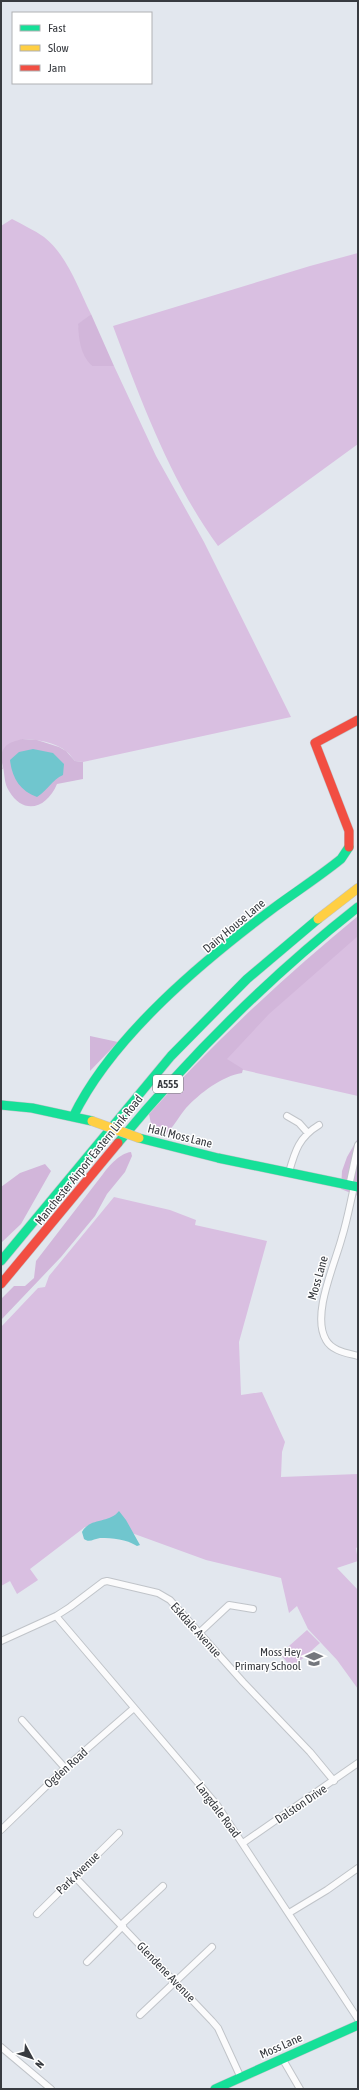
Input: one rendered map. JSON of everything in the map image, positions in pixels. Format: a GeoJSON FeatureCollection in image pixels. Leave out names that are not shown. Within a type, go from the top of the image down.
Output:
{"type":"FeatureCollection","features":[{"type":"Feature","properties":{"kind":"main road","name":"Dairy House Lane"},"geometry":{"type":"LineString","coordinates":[[73,1116],[81,1099],[95,1078],[141,1023],[263,917],[341,859],[349,848],[348,831],[315,743],[358,720]]}},
{"type":"Feature","properties":{"kind":"main road","name":"Manchester Airport Eastern Link Road"},"geometry":{"type":"LineString","coordinates":[[1,1261],[55,1199],[147,1083],[198,1028],[268,961],[320,917],[358,888]]}},
{"type":"Feature","properties":{"kind":"main road","name":"Manchester Airport Eastern Link Road"},"geometry":{"type":"LineString","coordinates":[[1,1284],[160,1092],[191,1058],[268,983],[358,907]]}},
{"type":"Feature","properties":{"kind":"main road","name":"Hall Moss Lane"},"geometry":{"type":"LineString","coordinates":[[1,1105],[32,1108],[73,1116],[92,1121],[139,1138],[218,1158],[354,1187]]}},
{"type":"Feature","properties":{"kind":"main road","name":"Moss Lane"},"geometry":{"type":"LineString","coordinates":[[215,2089],[358,2025]]}},
{"type":"Feature","properties":{"kind":"street"},"geometry":{"type":"LineString","coordinates":[[287,1116],[299,1123],[307,1132]]}},
{"type":"Feature","properties":{"kind":"street"},"geometry":{"type":"LineString","coordinates":[[289,1172],[295,1150],[307,1132],[319,1125]]}},
{"type":"Feature","properties":{"kind":"street","name":"Moss Lane"},"geometry":{"type":"LineString","coordinates":[[358,1145],[354,1187],[343,1236],[322,1303],[322,1332],[326,1341],[333,1347],[358,1356]]}},
{"type":"Feature","properties":{"kind":"street","name":"Eskdale Avenue"},"geometry":{"type":"LineString","coordinates":[[1,1641],[56,1616],[70,1607],[99,1583],[107,1581],[164,1596],[310,1752],[334,1781]]}},
{"type":"Feature","properties":{"kind":"street"},"geometry":{"type":"LineString","coordinates":[[199,1633],[229,1605],[253,1609]]}},
{"type":"Feature","properties":{"kind":"street","name":"Langdale Road"},"geometry":{"type":"LineString","coordinates":[[56,1616],[217,1805],[358,2019]]}},
{"type":"Feature","properties":{"kind":"street","name":"Ogden Road"},"geometry":{"type":"LineString","coordinates":[[2,1829],[65,1768],[134,1708]]}},
{"type":"Feature","properties":{"kind":"street"},"geometry":{"type":"LineString","coordinates":[[22,1720],[65,1768]]}},
{"type":"Feature","properties":{"kind":"street","name":"Dalston Drive"},"geometry":{"type":"LineString","coordinates":[[243,1843],[358,1763]]}},
{"type":"Feature","properties":{"kind":"street","name":"Park Avenue"},"geometry":{"type":"LineString","coordinates":[[37,1914],[120,1833]]}},
{"type":"Feature","properties":{"kind":"street"},"geometry":{"type":"LineString","coordinates":[[289,1913],[327,1890],[358,1868]]}},
{"type":"Feature","properties":{"kind":"street","name":"Glendene Avenue"},"geometry":{"type":"LineString","coordinates":[[75,1877],[218,2028],[241,2078]]}},
{"type":"Feature","properties":{"kind":"street"},"geometry":{"type":"LineString","coordinates":[[87,1962],[163,1886]]}},
{"type":"Feature","properties":{"kind":"street"},"geometry":{"type":"LineString","coordinates":[[140,2015],[212,1947]]}},
{"type":"Feature","properties":{"kind":"street"},"geometry":{"type":"LineString","coordinates":[[1,2047],[51,2089]]}},
{"type":"Feature","properties":{"kind":"street"},"geometry":{"type":"LineString","coordinates":[[282,2058],[300,2089]]}},
{"type":"Feature","properties":{"kind":"shaded area"},"geometry":{"type":"Polygon","coordinates":[[[12,219],[44,237],[52,244],[66,262],[91,314],[78,325],[92,366],[114,366],[156,456],[204,542],[291,717],[83,762],[75,761],[69,754],[51,743],[39,740],[22,739],[1,761],[1,226],[12,219]]]}},
{"type":"Feature","properties":{"kind":"shaded area"},"geometry":{"type":"Polygon","coordinates":[[[358,253],[358,444],[218,546],[185,495],[171,468],[146,412],[113,326],[310,266],[358,253]]]}},
{"type":"Feature","properties":{"kind":"shaded area"},"geometry":{"type":"Polygon","coordinates":[[[91,314],[114,366],[92,366],[85,357],[80,341],[78,324],[91,314]]]}},
{"type":"Feature","properties":{"kind":"shaded area"},"geometry":{"type":"Polygon","coordinates":[[[22,739],[37,740],[59,747],[66,751],[75,761],[83,762],[83,779],[57,784],[47,799],[35,806],[21,804],[15,799],[7,788],[1,757],[3,749],[7,745],[22,739]]]}},
{"type":"Feature","properties":{"kind":"shaded area"},"geometry":{"type":"Polygon","coordinates":[[[358,916],[358,936],[269,1014],[227,1059],[243,1069],[242,1073],[219,1081],[186,1108],[165,1135],[157,1133],[153,1128],[149,1114],[174,1087],[276,986],[358,916]]]}},
{"type":"Feature","properties":{"kind":"shaded area"},"geometry":{"type":"Polygon","coordinates":[[[358,930],[358,1096],[217,1064],[262,1016],[358,930]]]}},
{"type":"Feature","properties":{"kind":"shaded area"},"geometry":{"type":"Polygon","coordinates":[[[90,1036],[118,1042],[90,1071],[90,1036]]]}},
{"type":"Feature","properties":{"kind":"shaded area"},"geometry":{"type":"Polygon","coordinates":[[[358,1138],[358,1196],[341,1189],[342,1171],[347,1157],[358,1138]]]}},
{"type":"Feature","properties":{"kind":"shaded area"},"geometry":{"type":"Polygon","coordinates":[[[131,1152],[132,1156],[125,1172],[107,1194],[95,1216],[61,1257],[1,1320],[1,1299],[14,1286],[25,1286],[34,1278],[36,1261],[108,1167],[119,1157],[131,1152]]]}},
{"type":"Feature","properties":{"kind":"shaded area"},"geometry":{"type":"Polygon","coordinates":[[[45,1164],[51,1171],[21,1224],[1,1243],[1,1187],[20,1173],[45,1164]]]}},
{"type":"Feature","properties":{"kind":"shaded area"},"geometry":{"type":"Polygon","coordinates":[[[114,1197],[170,1210],[196,1220],[195,1225],[267,1241],[239,1342],[241,1395],[262,1392],[285,1442],[282,1452],[281,1477],[358,1474],[358,1547],[356,1548],[358,1561],[337,1568],[358,1590],[358,1689],[337,1660],[308,1629],[297,1606],[289,1613],[281,1578],[206,1560],[107,1524],[85,1527],[30,1569],[38,1580],[17,1594],[10,1581],[1,1586],[1,1327],[38,1288],[45,1287],[49,1276],[114,1197]]]}},
{"type":"Feature","properties":{"kind":"shaded area"},"geometry":{"type":"Polygon","coordinates":[[[307,1630],[320,1643],[292,1668],[280,1654],[307,1630]]]}},
{"type":"Feature","properties":{"kind":"water"},"geometry":{"type":"Polygon","coordinates":[[[33,749],[53,753],[64,764],[63,775],[37,797],[26,791],[18,783],[13,773],[10,760],[19,752],[33,749]]]}},
{"type":"Feature","properties":{"kind":"water"},"geometry":{"type":"Polygon","coordinates":[[[119,1511],[126,1520],[140,1545],[137,1546],[124,1540],[115,1539],[100,1538],[90,1541],[84,1539],[82,1532],[85,1527],[95,1522],[110,1518],[119,1511]]]}},
{"type":"Feature","properties":{"kind":"traffic: fast"},"geometry":{"type":"LineString","coordinates":[[73,1117],[90,1087],[111,1057],[135,1029],[162,1002],[190,975],[219,951],[275,907],[341,859],[349,847]]}},
{"type":"Feature","properties":{"kind":"traffic: fast"},"geometry":{"type":"LineString","coordinates":[[118,1143],[173,1079],[262,989],[358,907]]}},
{"type":"Feature","properties":{"kind":"traffic: fast"},"geometry":{"type":"LineString","coordinates":[[1,1261],[171,1056],[247,979],[318,919]]}},
{"type":"Feature","properties":{"kind":"traffic: fast"},"geometry":{"type":"LineString","coordinates":[[1,1105],[32,1108],[92,1121]]}},
{"type":"Feature","properties":{"kind":"traffic: fast"},"geometry":{"type":"LineString","coordinates":[[139,1138],[218,1158],[358,1187]]}},
{"type":"Feature","properties":{"kind":"traffic: fast"},"geometry":{"type":"LineString","coordinates":[[215,2089],[358,2025]]}},
{"type":"Feature","properties":{"kind":"traffic: slow"},"geometry":{"type":"LineString","coordinates":[[318,919],[358,888]]}},
{"type":"Feature","properties":{"kind":"traffic: slow"},"geometry":{"type":"LineString","coordinates":[[92,1121],[139,1138]]}},
{"type":"Feature","properties":{"kind":"traffic: jam"},"geometry":{"type":"LineString","coordinates":[[349,847],[349,831],[315,743],[358,720]]}},
{"type":"Feature","properties":{"kind":"traffic: jam"},"geometry":{"type":"LineString","coordinates":[[1,1284],[118,1143]]}},
{"type":"Feature","properties":{"kind":"place","name":"Moss Hey Primary School"},"geometry":{"type":"Point","coordinates":[314,1659]}}]}
